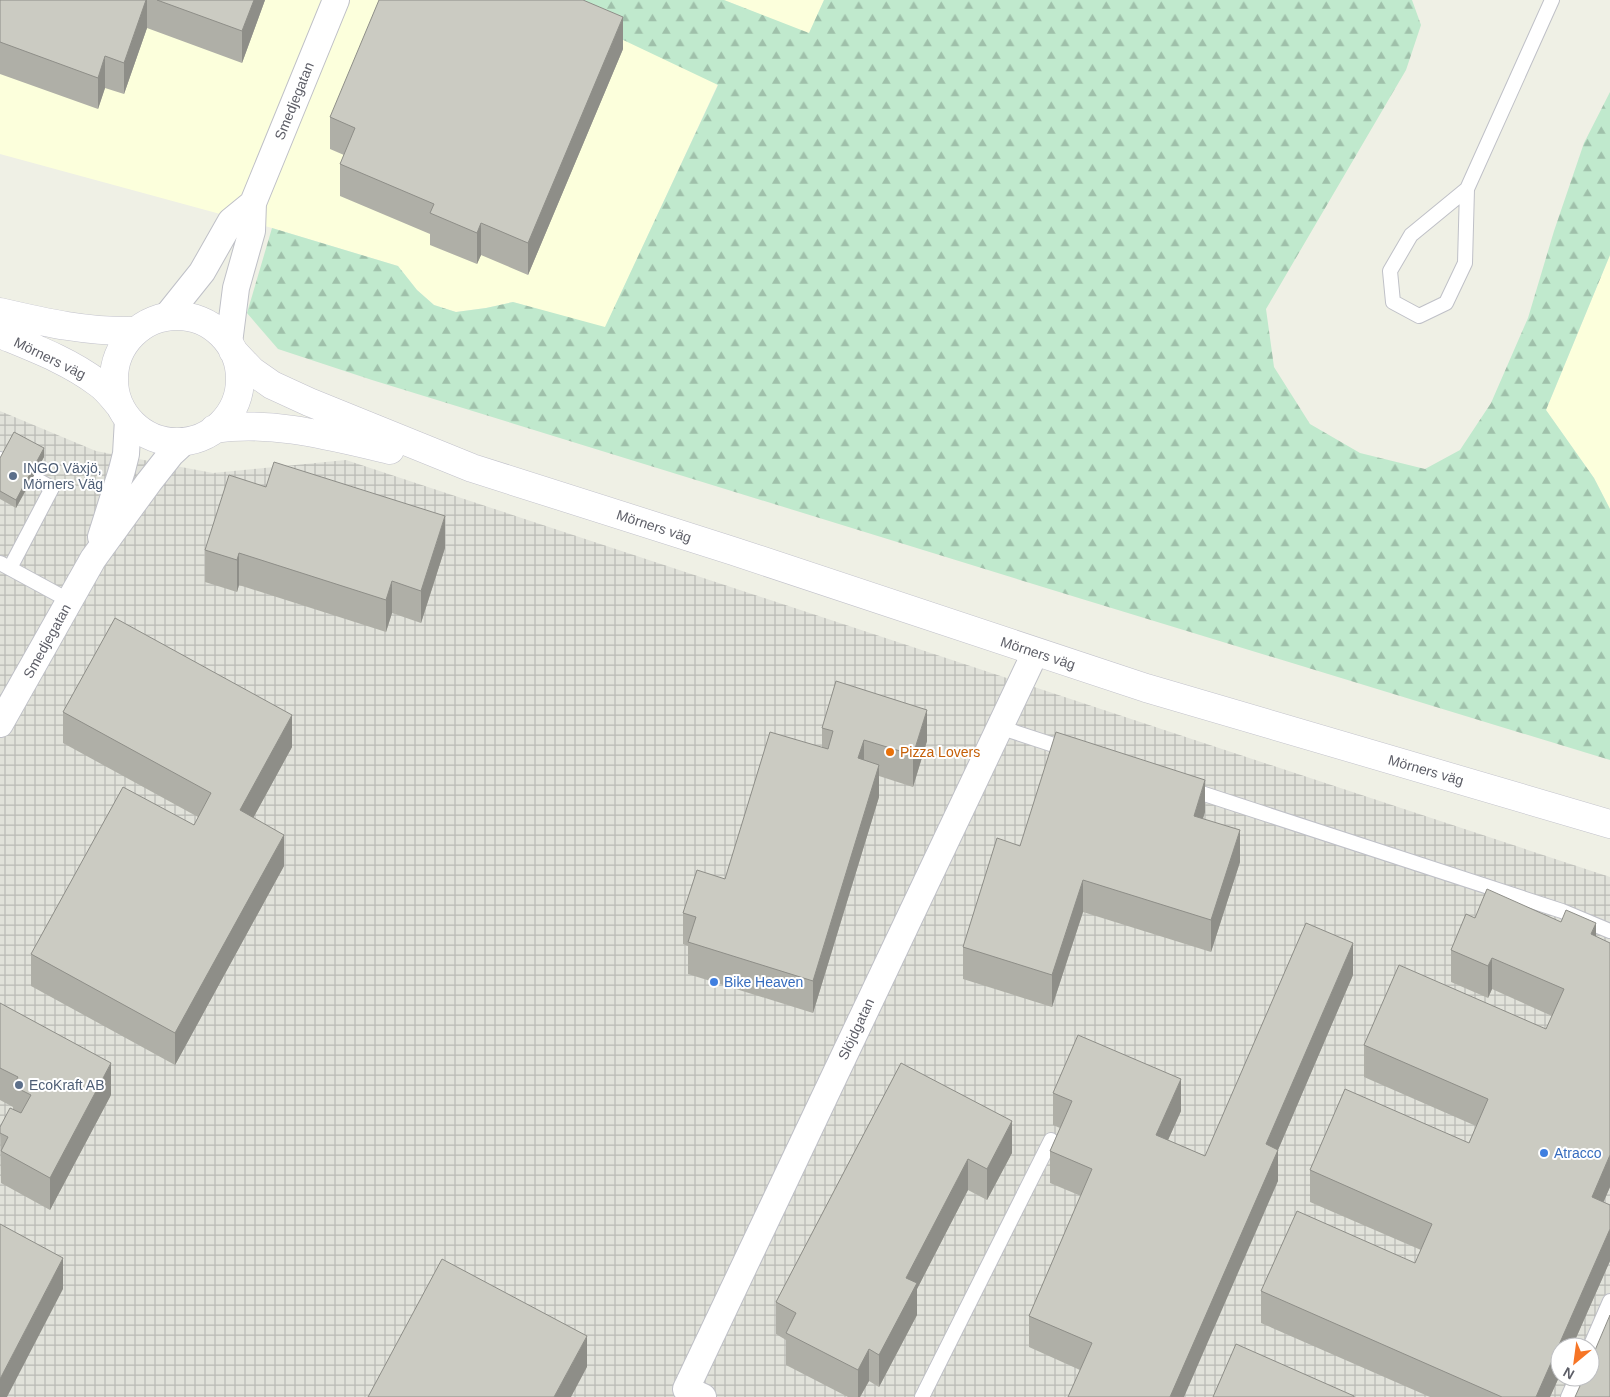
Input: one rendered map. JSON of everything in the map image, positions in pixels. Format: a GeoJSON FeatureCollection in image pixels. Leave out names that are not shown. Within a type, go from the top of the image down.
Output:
{"type":"FeatureCollection","features":[{"type":"Feature","properties":{"kind":"main road","name":"Mörners väg"},"geometry":{"type":"LineString","coordinates":[[0,312],[60,326],[136,331]]}},
{"type":"Feature","properties":{"kind":"main road"},"geometry":{"type":"LineString","coordinates":[[166,316],[184,316],[201,321],[217,330],[231,347],[239,366],[240,383],[236,399],[228,416],[214,429],[200,437],[185,441],[169,441],[154,437],[140,429],[124,412],[115,384],[116,363],[124,345],[136,331],[150,322],[166,316]]}},
{"type":"Feature","properties":{"kind":"main road","name":"Mörners väg"},"geometry":{"type":"LineString","coordinates":[[0,334],[48,354],[100,384],[124,412]]}},
{"type":"Feature","properties":{"kind":"main road","name":"Mörners väg"},"geometry":{"type":"LineString","coordinates":[[231,347],[252,371],[272,385],[309,402],[472,468],[723,548],[1035,653],[1146,688],[1610,824]]}},
{"type":"Feature","properties":{"kind":"main road","name":"Mörners väg"},"geometry":{"type":"LineString","coordinates":[[214,429],[234,426],[297,430],[472,468]]}},
{"type":"Feature","properties":{"kind":"street","name":"Smedjegatan"},"geometry":{"type":"LineString","coordinates":[[231,347],[236,288],[252,231],[253,203],[336,0]]}},
{"type":"Feature","properties":{"kind":"street","name":"Smedjegatan"},"geometry":{"type":"LineString","coordinates":[[166,316],[202,272],[232,221],[253,203]]}},
{"type":"Feature","properties":{"kind":"street","name":"Smedjegatan"},"geometry":{"type":"LineString","coordinates":[[94,559],[126,454],[124,412]]}},
{"type":"Feature","properties":{"kind":"street","name":"Smedjegatan"},"geometry":{"type":"LineString","coordinates":[[0,724],[94,559],[149,482],[171,454],[185,441]]}},
{"type":"Feature","properties":{"kind":"street","name":"Slöjdgatan"},"geometry":{"type":"LineString","coordinates":[[702,1397],[686,1389],[1035,653]]}},
{"type":"Feature","properties":{"kind":"lane"},"geometry":{"type":"LineString","coordinates":[[1466,189],[1411,236],[1390,271],[1393,302],[1419,316],[1446,303],[1465,263],[1466,189],[1552,0]]}},
{"type":"Feature","properties":{"kind":"lane"},"geometry":{"type":"LineString","coordinates":[[0,459],[52,488],[5,566],[70,601]]}},
{"type":"Feature","properties":{"kind":"lane"},"geometry":{"type":"LineString","coordinates":[[1000,727],[1084,755]]}},
{"type":"Feature","properties":{"kind":"lane"},"geometry":{"type":"LineString","coordinates":[[1178,786],[1562,911],[1610,931]]}},
{"type":"Feature","properties":{"kind":"lane"},"geometry":{"type":"LineString","coordinates":[[922,1397],[1050,1140]]}},
{"type":"Feature","properties":{"kind":"lane"},"geometry":{"type":"LineString","coordinates":[[1594,1337],[1610,1301]]}},
{"type":"Feature","properties":{"kind":"shaded area"},"geometry":{"type":"Polygon","coordinates":[[[0,0],[539,0],[718,84],[605,328],[513,302],[456,312],[434,305],[417,290],[398,266],[272,228],[0,154],[0,0]]]}},
{"type":"Feature","properties":{"kind":"shaded area"},"geometry":{"type":"Polygon","coordinates":[[[724,0],[824,0],[809,34],[724,0]]]}},
{"type":"Feature","properties":{"kind":"shaded area"},"geometry":{"type":"Polygon","coordinates":[[[1610,255],[1610,509],[1594,478],[1546,410],[1610,255]]]}},
{"type":"Feature","properties":{"kind":"shaded area"},"geometry":{"type":"Polygon","coordinates":[[[0,411],[96,451],[213,473],[346,460],[1610,877],[1610,1397],[0,1397],[0,411]]]}},
{"type":"Feature","properties":{"kind":"green space"},"geometry":{"type":"Polygon","coordinates":[[[539,0],[724,0],[809,33],[824,0],[1412,0],[1421,25],[1406,70],[1266,309],[1274,367],[1310,424],[1360,453],[1425,469],[1460,450],[1491,403],[1528,318],[1554,231],[1584,143],[1610,92],[1610,255],[1546,410],[1594,478],[1610,509],[1610,760],[372,380],[278,349],[247,313],[272,228],[398,266],[417,290],[434,305],[456,312],[513,302],[605,327],[718,85],[539,0]]]}},
{"type":"Feature","properties":{"kind":"building"},"geometry":{"type":"Polygon","coordinates":[[[0,0],[146,0],[124,63],[105,56],[98,78],[0,42],[0,0]]]}},
{"type":"Feature","properties":{"kind":"building"},"geometry":{"type":"Polygon","coordinates":[[[157,0],[254,0],[242,31],[157,0]]]}},
{"type":"Feature","properties":{"kind":"building"},"geometry":{"type":"Polygon","coordinates":[[[379,0],[583,0],[623,17],[528,243],[481,223],[477,233],[430,213],[434,204],[340,164],[355,128],[330,117],[379,0]]]}},
{"type":"Feature","properties":{"kind":"building"},"geometry":{"type":"Polygon","coordinates":[[[14,432],[44,448],[16,500],[0,491],[0,458],[14,432]]]}},
{"type":"Feature","properties":{"kind":"building"},"geometry":{"type":"Polygon","coordinates":[[[274,462],[445,516],[421,591],[392,581],[386,600],[239,553],[237,560],[205,550],[229,475],[266,487],[274,462]]]}},
{"type":"Feature","properties":{"kind":"building"},"geometry":{"type":"Polygon","coordinates":[[[115,618],[292,715],[240,810],[284,835],[175,1033],[31,954],[123,787],[194,825],[211,793],[63,712],[115,618]]]}},
{"type":"Feature","properties":{"kind":"building"},"geometry":{"type":"Polygon","coordinates":[[[836,681],[927,710],[913,755],[864,740],[858,758],[879,765],[813,981],[688,942],[696,917],[683,913],[697,870],[725,879],[770,732],[828,749],[833,731],[822,728],[836,681]]]}},
{"type":"Feature","properties":{"kind":"building"},"geometry":{"type":"Polygon","coordinates":[[[1056,732],[1205,780],[1194,816],[1240,830],[1211,920],[1083,880],[1052,975],[963,947],[997,838],[1020,846],[1056,732]]]}},
{"type":"Feature","properties":{"kind":"building","name":"Atracco"},"geometry":{"type":"Polygon","coordinates":[[[1487,889],[1561,922],[1566,910],[1596,923],[1591,934],[1610,943],[1610,1155],[1592,1197],[1610,1205],[1610,1229],[1562,1337],[1550,1337],[1550,1365],[1536,1397],[1502,1397],[1261,1291],[1297,1211],[1415,1263],[1432,1224],[1310,1170],[1345,1089],[1469,1143],[1488,1099],[1364,1045],[1399,965],[1546,1029],[1564,989],[1492,958],[1488,966],[1451,950],[1466,914],[1475,918],[1487,889]]]}},
{"type":"Feature","properties":{"kind":"building"},"geometry":{"type":"Polygon","coordinates":[[[1306,923],[1353,943],[1266,1144],[1278,1150],[1170,1397],[1068,1397],[1092,1343],[1029,1316],[1092,1169],[1050,1151],[1072,1101],[1053,1093],[1078,1035],[1181,1079],[1156,1135],[1205,1156],[1306,923]]]}},
{"type":"Feature","properties":{"kind":"building"},"geometry":{"type":"Polygon","coordinates":[[[0,1003],[111,1063],[50,1178],[1,1151],[8,1137],[0,1133],[0,1127],[10,1108],[21,1113],[31,1095],[13,1086],[18,1077],[0,1068],[0,1003]]]}},
{"type":"Feature","properties":{"kind":"building"},"geometry":{"type":"Polygon","coordinates":[[[901,1063],[1012,1121],[987,1169],[968,1159],[906,1278],[917,1283],[879,1355],[869,1349],[858,1370],[786,1333],[796,1313],[776,1302],[901,1063]]]}},
{"type":"Feature","properties":{"kind":"building"},"geometry":{"type":"Polygon","coordinates":[[[0,1224],[63,1258],[0,1379],[0,1224]]]}},
{"type":"Feature","properties":{"kind":"building"},"geometry":{"type":"Polygon","coordinates":[[[442,1259],[587,1336],[554,1397],[368,1397],[442,1259]]]}},
{"type":"Feature","properties":{"kind":"building"},"geometry":{"type":"Polygon","coordinates":[[[1610,1315],[1610,1397],[1575,1397],[1580,1387],[1600,1387],[1600,1338],[1610,1315]]]}},
{"type":"Feature","properties":{"kind":"building"},"geometry":{"type":"Polygon","coordinates":[[[1236,1344],[1354,1396],[1354,1397],[1213,1397],[1236,1344]]]}},
{"type":"Feature","properties":{"kind":"place","name":"INGO Växjö, Mörners Väg"},"geometry":{"type":"Point","coordinates":[13,476]}},
{"type":"Feature","properties":{"kind":"place","name":"Pizza Lovers"},"geometry":{"type":"Point","coordinates":[890,752]}},
{"type":"Feature","properties":{"kind":"place","name":"Bike Heaven"},"geometry":{"type":"Point","coordinates":[714,982]}},
{"type":"Feature","properties":{"kind":"place","name":"EcoKraft AB"},"geometry":{"type":"Point","coordinates":[19,1085]}},
{"type":"Feature","properties":{"kind":"place","name":"Atracco"},"geometry":{"type":"Point","coordinates":[1544,1153]}}]}
